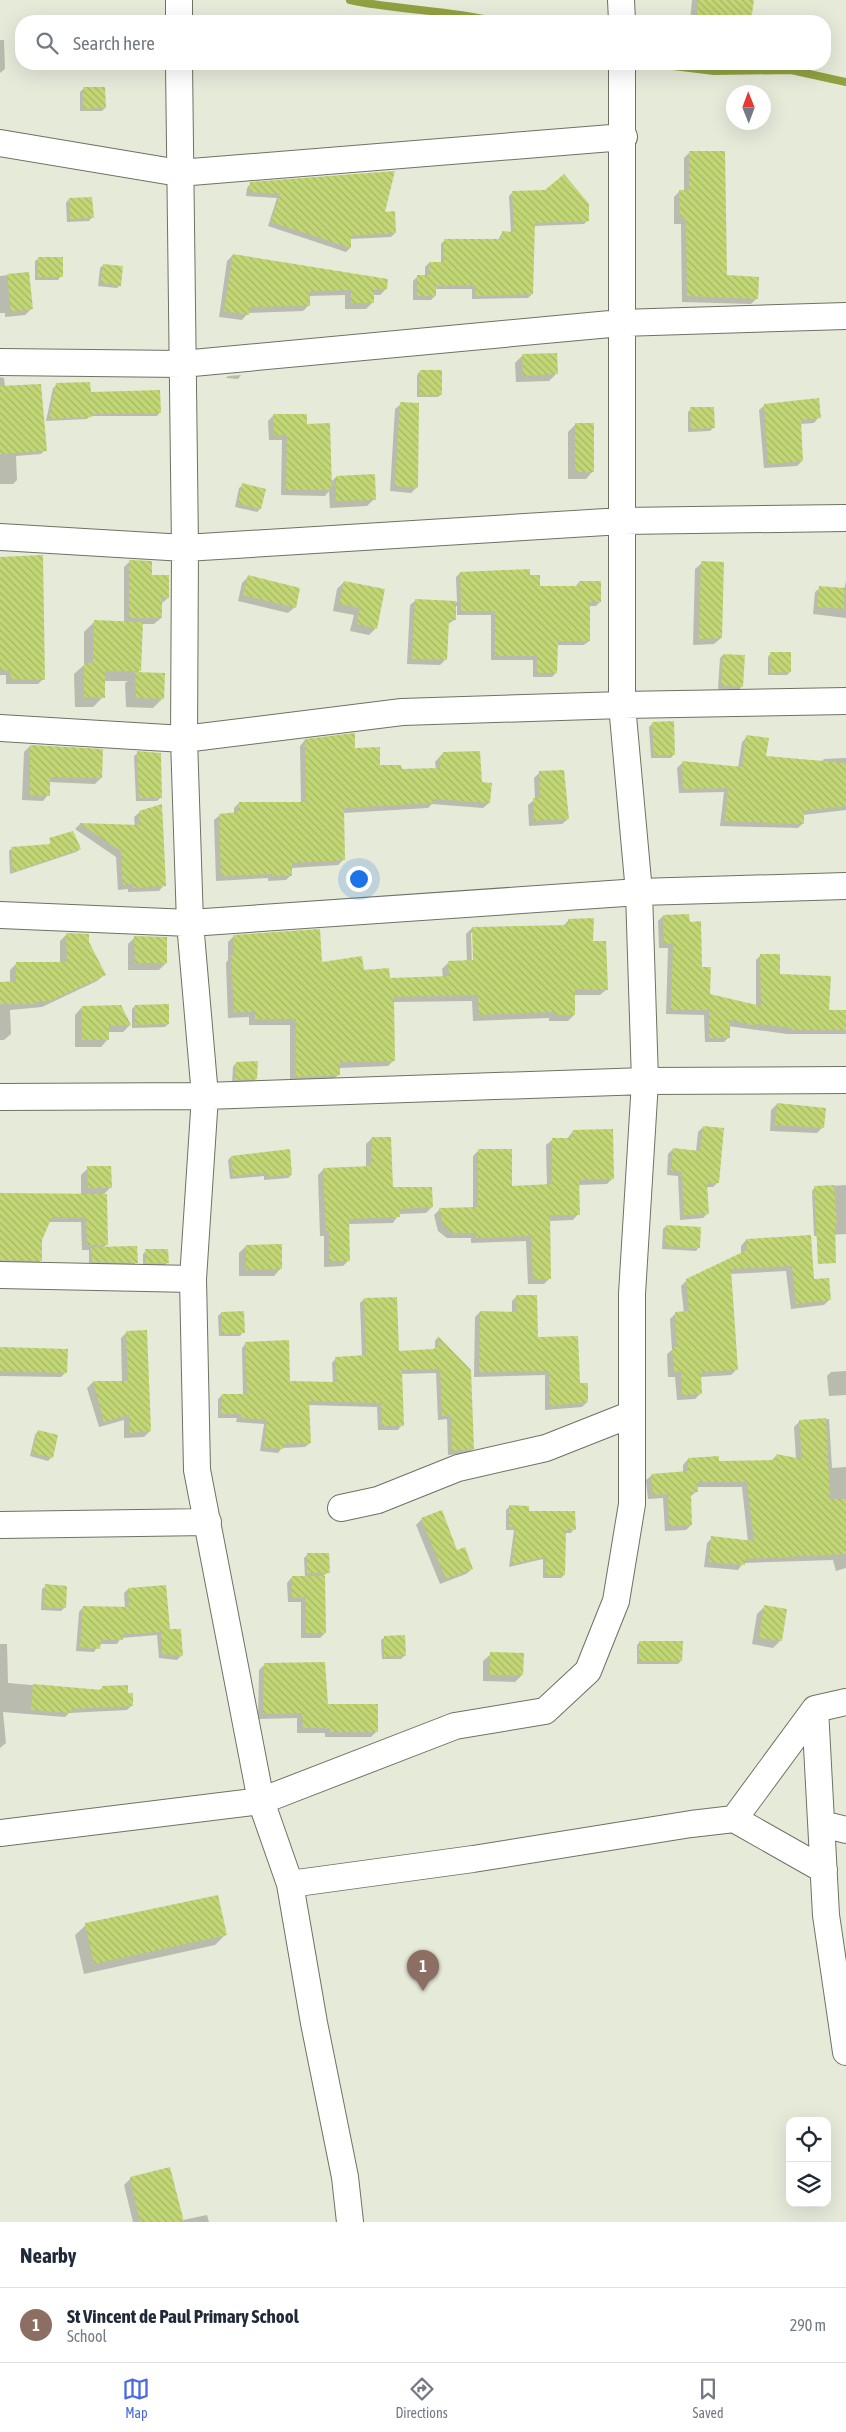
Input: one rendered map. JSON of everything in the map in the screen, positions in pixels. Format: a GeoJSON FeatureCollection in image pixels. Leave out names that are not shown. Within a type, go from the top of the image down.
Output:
{"type":"FeatureCollection","features":[{"type":"Feature","properties":{"kind":"street"},"geometry":{"type":"LineString","coordinates":[[180,0],[180,15]]}},
{"type":"Feature","properties":{"kind":"street"},"geometry":{"type":"LineString","coordinates":[[621,0],[622,15]]}},
{"type":"Feature","properties":{"kind":"street"},"geometry":{"type":"LineString","coordinates":[[180,70],[185,548],[184,739],[190,923],[205,1096],[193,1279],[198,1470],[261,1801],[290,1884],[314,2024],[345,2177],[350,2222]]}},
{"type":"Feature","properties":{"kind":"street"},"geometry":{"type":"LineString","coordinates":[[0,1833],[261,1801],[455,1726],[545,1711],[588,1671],[616,1601],[632,1504],[632,1294],[645,1081],[639,892],[622,705],[621,323],[624,137],[622,70]]}},
{"type":"Feature","properties":{"kind":"street"},"geometry":{"type":"LineString","coordinates":[[0,143],[180,172],[624,137]]}},
{"type":"Feature","properties":{"kind":"street"},"geometry":{"type":"LineString","coordinates":[[0,362],[182,364],[621,323],[846,316]]}},
{"type":"Feature","properties":{"kind":"street"},"geometry":{"type":"LineString","coordinates":[[0,537],[185,548],[622,521],[846,518]]}},
{"type":"Feature","properties":{"kind":"street"},"geometry":{"type":"LineString","coordinates":[[0,728],[184,739],[402,712],[622,705],[846,701]]}},
{"type":"Feature","properties":{"kind":"street"},"geometry":{"type":"LineString","coordinates":[[0,915],[190,923],[639,892],[846,886]]}},
{"type":"Feature","properties":{"kind":"street"},"geometry":{"type":"LineString","coordinates":[[0,1097],[205,1096],[645,1081],[846,1080]]}},
{"type":"Feature","properties":{"kind":"street"},"geometry":{"type":"LineString","coordinates":[[0,1275],[193,1279]]}},
{"type":"Feature","properties":{"kind":"street"},"geometry":{"type":"LineString","coordinates":[[340,1508],[378,1500],[458,1468],[546,1448],[632,1414]]}},
{"type":"Feature","properties":{"kind":"street"},"geometry":{"type":"LineString","coordinates":[[0,1525],[208,1522]]}},
{"type":"Feature","properties":{"kind":"street"},"geometry":{"type":"LineString","coordinates":[[734,1820],[815,1709],[846,1702]]}},
{"type":"Feature","properties":{"kind":"street"},"geometry":{"type":"LineString","coordinates":[[815,1709],[834,1827],[824,1870],[826,1915],[846,2052]]}},
{"type":"Feature","properties":{"kind":"street"},"geometry":{"type":"LineString","coordinates":[[290,1884],[473,1859],[682,1825],[734,1820],[824,1870]]}},
{"type":"Feature","properties":{"kind":"building"},"geometry":{"type":"Polygon","coordinates":[[[698,0],[754,0],[752,15],[697,15],[698,0]]]}},
{"type":"Feature","properties":{"kind":"building"},"geometry":{"type":"Polygon","coordinates":[[[83,87],[105,87],[106,108],[83,109],[83,87]]]}},
{"type":"Feature","properties":{"kind":"building"},"geometry":{"type":"Polygon","coordinates":[[[689,151],[725,151],[727,275],[759,277],[758,299],[687,296],[686,218],[680,218],[679,190],[689,190],[689,151]]]}},
{"type":"Feature","properties":{"kind":"building"},"geometry":{"type":"Polygon","coordinates":[[[395,171],[385,212],[395,211],[396,233],[351,236],[351,248],[271,222],[280,194],[250,192],[250,182],[395,171]]]}},
{"type":"Feature","properties":{"kind":"building"},"geometry":{"type":"Polygon","coordinates":[[[564,174],[589,204],[589,221],[535,223],[533,294],[476,296],[476,285],[436,286],[436,296],[417,296],[417,275],[429,275],[429,262],[444,262],[444,239],[502,239],[502,231],[514,232],[512,191],[545,190],[564,174]]]}},
{"type":"Feature","properties":{"kind":"building"},"geometry":{"type":"Polygon","coordinates":[[[92,197],[94,218],[70,219],[69,198],[92,197]]]}},
{"type":"Feature","properties":{"kind":"building"},"geometry":{"type":"Polygon","coordinates":[[[233,254],[388,279],[387,289],[374,290],[374,303],[351,303],[351,290],[310,291],[310,306],[250,307],[249,315],[224,311],[233,254]]]}},
{"type":"Feature","properties":{"kind":"building"},"geometry":{"type":"Polygon","coordinates":[[[38,257],[63,257],[63,277],[38,277],[38,257]]]}},
{"type":"Feature","properties":{"kind":"building"},"geometry":{"type":"Polygon","coordinates":[[[103,264],[123,266],[121,286],[101,283],[103,264]]]}},
{"type":"Feature","properties":{"kind":"building"},"geometry":{"type":"Polygon","coordinates":[[[29,272],[33,309],[11,312],[7,274],[29,272]]]}},
{"type":"Feature","properties":{"kind":"building"},"geometry":{"type":"Polygon","coordinates":[[[557,353],[558,374],[523,376],[522,354],[557,353]]]}},
{"type":"Feature","properties":{"kind":"building"},"geometry":{"type":"Polygon","coordinates":[[[420,370],[442,370],[442,395],[420,395],[420,370]]]}},
{"type":"Feature","properties":{"kind":"building"},"geometry":{"type":"Polygon","coordinates":[[[90,382],[91,392],[160,390],[161,413],[92,414],[92,417],[49,419],[56,383],[90,382]]]}},
{"type":"Feature","properties":{"kind":"building"},"geometry":{"type":"Polygon","coordinates":[[[41,384],[47,451],[0,454],[0,386],[41,384]]]}},
{"type":"Feature","properties":{"kind":"building"},"geometry":{"type":"Polygon","coordinates":[[[819,398],[821,418],[801,420],[803,461],[768,464],[764,404],[819,398]]]}},
{"type":"Feature","properties":{"kind":"building"},"geometry":{"type":"Polygon","coordinates":[[[400,402],[419,403],[418,488],[395,486],[400,402]]]}},
{"type":"Feature","properties":{"kind":"building"},"geometry":{"type":"Polygon","coordinates":[[[690,407],[714,407],[715,428],[691,429],[690,407]]]}},
{"type":"Feature","properties":{"kind":"building"},"geometry":{"type":"Polygon","coordinates":[[[273,414],[307,414],[307,424],[330,423],[332,490],[286,490],[287,435],[274,435],[273,414]]]}},
{"type":"Feature","properties":{"kind":"building"},"geometry":{"type":"Polygon","coordinates":[[[575,423],[594,423],[594,472],[575,472],[575,423]]]}},
{"type":"Feature","properties":{"kind":"building"},"geometry":{"type":"Polygon","coordinates":[[[375,474],[376,500],[336,501],[336,476],[375,474]]]}},
{"type":"Feature","properties":{"kind":"building"},"geometry":{"type":"Polygon","coordinates":[[[242,483],[266,489],[261,509],[238,504],[242,483]]]}},
{"type":"Feature","properties":{"kind":"building"},"geometry":{"type":"Polygon","coordinates":[[[43,555],[45,680],[11,679],[10,671],[0,670],[0,557],[43,555]]]}},
{"type":"Feature","properties":{"kind":"building"},"geometry":{"type":"Polygon","coordinates":[[[129,560],[152,561],[152,575],[169,575],[169,598],[162,598],[162,618],[129,618],[129,560]]]}},
{"type":"Feature","properties":{"kind":"building"},"geometry":{"type":"Polygon","coordinates":[[[701,561],[724,562],[722,638],[699,639],[701,561]]]}},
{"type":"Feature","properties":{"kind":"building"},"geometry":{"type":"Polygon","coordinates":[[[530,569],[530,575],[540,575],[540,586],[579,586],[579,581],[601,581],[601,602],[590,602],[590,641],[558,641],[557,673],[537,673],[537,656],[495,656],[495,611],[461,611],[460,572],[530,569]]]}},
{"type":"Feature","properties":{"kind":"building"},"geometry":{"type":"Polygon","coordinates":[[[248,575],[300,588],[296,608],[243,595],[248,575]]]}},
{"type":"Feature","properties":{"kind":"building"},"geometry":{"type":"Polygon","coordinates":[[[344,581],[385,589],[377,629],[357,624],[360,608],[339,604],[344,581]]]}},
{"type":"Feature","properties":{"kind":"building"},"geometry":{"type":"Polygon","coordinates":[[[819,586],[845,588],[844,609],[817,607],[819,586]]]}},
{"type":"Feature","properties":{"kind":"building"},"geometry":{"type":"Polygon","coordinates":[[[415,599],[456,601],[456,620],[449,620],[447,660],[412,659],[415,599]]]}},
{"type":"Feature","properties":{"kind":"building"},"geometry":{"type":"Polygon","coordinates":[[[94,620],[143,622],[141,671],[105,671],[105,698],[84,697],[84,663],[93,663],[94,620]]]}},
{"type":"Feature","properties":{"kind":"building"},"geometry":{"type":"Polygon","coordinates":[[[770,652],[791,652],[791,672],[771,673],[770,652]]]}},
{"type":"Feature","properties":{"kind":"building"},"geometry":{"type":"Polygon","coordinates":[[[723,654],[745,655],[743,687],[721,686],[723,654]]]}},
{"type":"Feature","properties":{"kind":"building"},"geometry":{"type":"Polygon","coordinates":[[[135,672],[165,673],[164,699],[136,698],[135,672]]]}},
{"type":"Feature","properties":{"kind":"building"},"geometry":{"type":"Polygon","coordinates":[[[674,721],[675,755],[654,755],[652,722],[674,721]]]}},
{"type":"Feature","properties":{"kind":"building"},"geometry":{"type":"Polygon","coordinates":[[[355,733],[355,748],[380,747],[380,765],[401,765],[402,769],[440,768],[440,756],[443,756],[443,752],[480,751],[482,782],[492,783],[490,803],[434,799],[434,803],[344,808],[345,860],[292,863],[292,876],[272,876],[272,874],[221,876],[219,814],[238,812],[239,802],[306,802],[305,739],[355,733]]]}},
{"type":"Feature","properties":{"kind":"building"},"geometry":{"type":"Polygon","coordinates":[[[746,735],[769,738],[766,756],[846,763],[846,806],[804,811],[804,824],[725,821],[728,788],[683,789],[682,761],[742,767],[746,735]]]}},
{"type":"Feature","properties":{"kind":"building"},"geometry":{"type":"Polygon","coordinates":[[[30,745],[103,749],[102,778],[50,777],[50,796],[30,795],[30,745]]]}},
{"type":"Feature","properties":{"kind":"building"},"geometry":{"type":"Polygon","coordinates":[[[137,751],[161,753],[162,798],[139,798],[137,751]]]}},
{"type":"Feature","properties":{"kind":"building"},"geometry":{"type":"Polygon","coordinates":[[[564,770],[569,819],[534,821],[533,798],[540,798],[539,771],[564,770]]]}},
{"type":"Feature","properties":{"kind":"building"},"geometry":{"type":"Polygon","coordinates":[[[162,804],[166,886],[133,888],[133,884],[123,885],[121,851],[79,823],[140,825],[139,811],[162,804]]]}},
{"type":"Feature","properties":{"kind":"building"},"geometry":{"type":"Polygon","coordinates":[[[73,831],[81,849],[13,872],[11,847],[51,844],[49,838],[73,831]]]}},
{"type":"Feature","properties":{"kind":"building"},"geometry":{"type":"Polygon","coordinates":[[[689,914],[690,922],[701,921],[702,967],[711,967],[710,994],[761,1006],[760,954],[780,954],[780,974],[831,976],[829,1010],[846,1010],[846,1030],[792,1030],[792,1028],[757,1024],[757,1026],[730,1020],[730,1038],[709,1038],[709,1010],[671,1010],[673,943],[664,944],[663,915],[689,914]]]}},
{"type":"Feature","properties":{"kind":"building"},"geometry":{"type":"Polygon","coordinates":[[[594,918],[593,941],[606,941],[608,990],[575,989],[575,1015],[555,1015],[555,1012],[479,1015],[478,995],[394,997],[395,1061],[340,1062],[340,1075],[296,1077],[296,1019],[255,1019],[255,1012],[234,1012],[231,955],[234,955],[233,935],[320,929],[322,962],[362,956],[364,970],[389,968],[390,978],[449,976],[448,961],[473,960],[472,927],[568,925],[568,919],[594,918]]]}},
{"type":"Feature","properties":{"kind":"building"},"geometry":{"type":"Polygon","coordinates":[[[66,933],[89,934],[89,942],[106,975],[50,1001],[35,1002],[35,1004],[0,1004],[0,982],[16,981],[16,962],[67,962],[66,933]]]}},
{"type":"Feature","properties":{"kind":"building"},"geometry":{"type":"Polygon","coordinates":[[[134,936],[167,937],[167,963],[135,963],[134,936]]]}},
{"type":"Feature","properties":{"kind":"building"},"geometry":{"type":"Polygon","coordinates":[[[169,1004],[169,1024],[135,1025],[135,1005],[169,1004]]]}},
{"type":"Feature","properties":{"kind":"building"},"geometry":{"type":"Polygon","coordinates":[[[121,1005],[131,1025],[109,1026],[109,1040],[82,1040],[82,1006],[121,1005]]]}},
{"type":"Feature","properties":{"kind":"building"},"geometry":{"type":"Polygon","coordinates":[[[258,1061],[257,1079],[235,1080],[236,1062],[258,1061]]]}},
{"type":"Feature","properties":{"kind":"building"},"geometry":{"type":"Polygon","coordinates":[[[777,1103],[826,1108],[824,1128],[775,1125],[777,1103]]]}},
{"type":"Feature","properties":{"kind":"building"},"geometry":{"type":"Polygon","coordinates":[[[703,1126],[724,1128],[719,1183],[707,1183],[709,1214],[684,1215],[682,1172],[671,1170],[673,1148],[700,1151],[703,1126]]]}},
{"type":"Feature","properties":{"kind":"building"},"geometry":{"type":"Polygon","coordinates":[[[613,1129],[614,1179],[579,1180],[580,1215],[550,1215],[551,1279],[533,1279],[531,1236],[476,1238],[476,1233],[453,1233],[443,1225],[439,1208],[478,1207],[478,1149],[512,1149],[512,1186],[552,1184],[552,1138],[572,1138],[573,1130],[613,1129]]]}},
{"type":"Feature","properties":{"kind":"building"},"geometry":{"type":"Polygon","coordinates":[[[372,1137],[391,1137],[393,1187],[432,1187],[433,1207],[400,1209],[400,1217],[349,1219],[350,1261],[329,1261],[329,1230],[326,1231],[323,1168],[371,1166],[372,1137]]]}},
{"type":"Feature","properties":{"kind":"building"},"geometry":{"type":"Polygon","coordinates":[[[290,1149],[292,1175],[267,1177],[267,1173],[233,1176],[231,1156],[290,1149]]]}},
{"type":"Feature","properties":{"kind":"building"},"geometry":{"type":"Polygon","coordinates":[[[87,1166],[111,1166],[112,1188],[88,1188],[87,1166]]]}},
{"type":"Feature","properties":{"kind":"building"},"geometry":{"type":"Polygon","coordinates":[[[834,1185],[837,1223],[835,1223],[836,1263],[818,1264],[814,1186],[834,1185]]]}},
{"type":"Feature","properties":{"kind":"building"},"geometry":{"type":"Polygon","coordinates":[[[0,1193],[107,1194],[108,1245],[87,1245],[86,1217],[52,1217],[42,1240],[42,1261],[0,1260],[0,1193]]]}},
{"type":"Feature","properties":{"kind":"building"},"geometry":{"type":"Polygon","coordinates":[[[666,1225],[701,1227],[700,1248],[665,1246],[666,1225]]]}},
{"type":"Feature","properties":{"kind":"building"},"geometry":{"type":"Polygon","coordinates":[[[811,1235],[814,1279],[829,1278],[831,1300],[796,1304],[792,1266],[731,1269],[738,1370],[701,1372],[702,1394],[682,1395],[681,1371],[674,1372],[672,1347],[677,1347],[675,1312],[689,1311],[686,1279],[747,1250],[746,1239],[811,1235]]]}},
{"type":"Feature","properties":{"kind":"building"},"geometry":{"type":"Polygon","coordinates":[[[282,1244],[282,1269],[246,1270],[246,1245],[282,1244]]]}},
{"type":"Feature","properties":{"kind":"building"},"geometry":{"type":"Polygon","coordinates":[[[137,1246],[138,1263],[92,1262],[91,1247],[137,1246]]]}},
{"type":"Feature","properties":{"kind":"building"},"geometry":{"type":"Polygon","coordinates":[[[145,1249],[168,1249],[169,1263],[146,1263],[145,1249]]]}},
{"type":"Feature","properties":{"kind":"building"},"geometry":{"type":"Polygon","coordinates":[[[516,1295],[537,1295],[538,1337],[578,1336],[580,1383],[588,1383],[588,1402],[550,1406],[549,1371],[479,1372],[480,1311],[517,1312],[516,1295]]]}},
{"type":"Feature","properties":{"kind":"building"},"geometry":{"type":"Polygon","coordinates":[[[397,1297],[399,1351],[433,1349],[439,1346],[438,1336],[471,1370],[474,1449],[452,1451],[451,1415],[442,1416],[440,1369],[402,1370],[404,1426],[382,1426],[381,1403],[309,1401],[311,1443],[284,1444],[283,1449],[264,1447],[267,1420],[240,1418],[241,1414],[221,1414],[222,1394],[247,1394],[245,1342],[289,1340],[290,1381],[337,1382],[335,1357],[366,1355],[364,1298],[397,1297]]]}},
{"type":"Feature","properties":{"kind":"building"},"geometry":{"type":"Polygon","coordinates":[[[244,1311],[245,1333],[222,1334],[221,1312],[244,1311]]]}},
{"type":"Feature","properties":{"kind":"building"},"geometry":{"type":"Polygon","coordinates":[[[147,1330],[151,1431],[130,1433],[129,1415],[104,1422],[93,1381],[128,1381],[126,1331],[147,1330]]]}},
{"type":"Feature","properties":{"kind":"building"},"geometry":{"type":"Polygon","coordinates":[[[0,1347],[68,1349],[67,1373],[0,1371],[0,1347]]]}},
{"type":"Feature","properties":{"kind":"building"},"geometry":{"type":"Polygon","coordinates":[[[826,1418],[830,1499],[846,1499],[846,1554],[745,1559],[745,1565],[709,1562],[711,1536],[754,1541],[747,1482],[698,1482],[698,1492],[691,1492],[692,1525],[669,1526],[668,1494],[653,1495],[651,1474],[688,1471],[688,1458],[719,1456],[719,1461],[775,1460],[776,1454],[802,1459],[799,1420],[826,1418]]]}},
{"type":"Feature","properties":{"kind":"building"},"geometry":{"type":"Polygon","coordinates":[[[38,1430],[58,1435],[53,1458],[32,1453],[38,1430]]]}},
{"type":"Feature","properties":{"kind":"building"},"geometry":{"type":"Polygon","coordinates":[[[509,1505],[529,1506],[529,1511],[575,1511],[576,1530],[566,1530],[565,1575],[546,1575],[546,1557],[512,1564],[516,1527],[509,1527],[509,1505]]]}},
{"type":"Feature","properties":{"kind":"building"},"geometry":{"type":"Polygon","coordinates":[[[442,1510],[457,1550],[465,1547],[473,1569],[446,1579],[421,1518],[442,1510]]]}},
{"type":"Feature","properties":{"kind":"building"},"geometry":{"type":"Polygon","coordinates":[[[307,1553],[329,1553],[330,1573],[307,1573],[307,1553]]]}},
{"type":"Feature","properties":{"kind":"building"},"geometry":{"type":"Polygon","coordinates":[[[292,1576],[325,1576],[326,1633],[306,1633],[305,1597],[292,1598],[292,1576]]]}},
{"type":"Feature","properties":{"kind":"building"},"geometry":{"type":"Polygon","coordinates":[[[45,1584],[67,1586],[66,1608],[44,1607],[45,1584]]]}},
{"type":"Feature","properties":{"kind":"building"},"geometry":{"type":"Polygon","coordinates":[[[166,1585],[170,1629],[181,1629],[183,1656],[162,1654],[161,1632],[123,1634],[123,1640],[101,1640],[100,1649],[80,1647],[83,1606],[129,1607],[128,1588],[166,1585]]]}},
{"type":"Feature","properties":{"kind":"building"},"geometry":{"type":"Polygon","coordinates":[[[764,1605],[787,1609],[782,1641],[759,1638],[764,1605]]]}},
{"type":"Feature","properties":{"kind":"building"},"geometry":{"type":"Polygon","coordinates":[[[405,1635],[406,1656],[384,1657],[384,1636],[405,1635]]]}},
{"type":"Feature","properties":{"kind":"building"},"geometry":{"type":"Polygon","coordinates":[[[639,1641],[683,1641],[682,1661],[639,1661],[639,1641]]]}},
{"type":"Feature","properties":{"kind":"building"},"geometry":{"type":"Polygon","coordinates":[[[490,1652],[524,1653],[523,1675],[490,1675],[490,1652]]]}},
{"type":"Feature","properties":{"kind":"building"},"geometry":{"type":"Polygon","coordinates":[[[325,1662],[328,1704],[378,1704],[378,1732],[330,1732],[330,1728],[303,1728],[302,1713],[263,1714],[264,1663],[325,1662]]]}},
{"type":"Feature","properties":{"kind":"building"},"geometry":{"type":"Polygon","coordinates":[[[33,1684],[102,1690],[102,1686],[128,1685],[128,1693],[133,1693],[133,1706],[71,1709],[71,1713],[31,1710],[33,1684]]]}},
{"type":"Feature","properties":{"kind":"building"},"geometry":{"type":"Polygon","coordinates":[[[218,1895],[227,1935],[94,1964],[85,1923],[218,1895]]]}},
{"type":"Feature","properties":{"kind":"building"},"geometry":{"type":"Polygon","coordinates":[[[170,2167],[184,2222],[140,2222],[130,2177],[170,2167]]]}},
{"type":"Feature","properties":{"kind":"waterway"},"geometry":{"type":"LineString","coordinates":[[350,0],[463,15]]}},
{"type":"Feature","properties":{"kind":"waterway"},"geometry":{"type":"LineString","coordinates":[[706,70],[791,70]]}},
{"type":"Feature","properties":{"kind":"waterway"},"geometry":{"type":"LineString","coordinates":[[791,70],[846,82]]}},
{"type":"Feature","properties":{"kind":"place","name":"St Vincent de Paul Primary School"},"geometry":{"type":"Point","coordinates":[423,1991]}}]}
